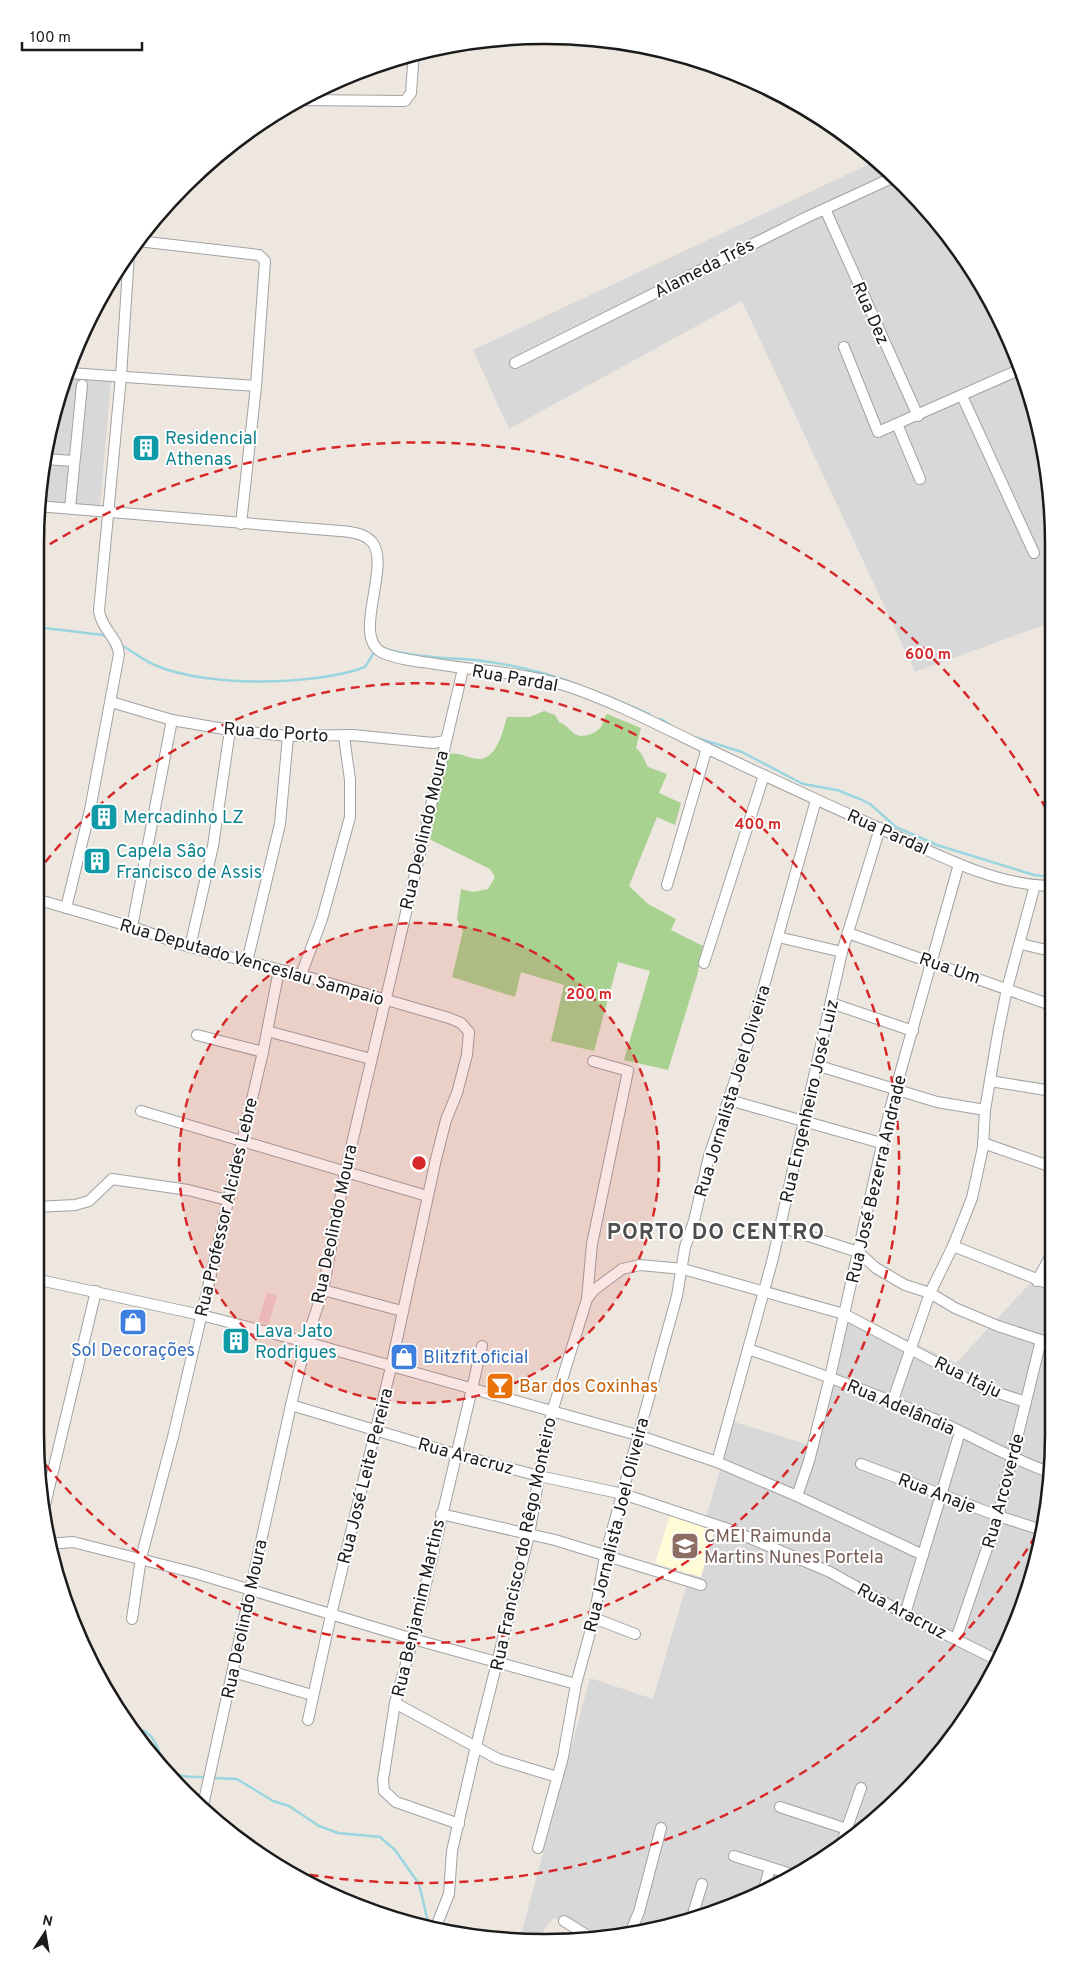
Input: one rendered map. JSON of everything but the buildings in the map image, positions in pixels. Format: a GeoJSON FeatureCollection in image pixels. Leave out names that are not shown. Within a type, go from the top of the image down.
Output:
{"type":"FeatureCollection","features":[{"type":"Feature","properties":{"kind":"street"},"geometry":{"type":"LineString","coordinates":[[313,100],[401,102],[408,99],[411,93],[413,61]]}},
{"type":"Feature","properties":{"kind":"street","name":"Alameda Três"},"geometry":{"type":"LineString","coordinates":[[515,363],[825,209],[888,180]]}},
{"type":"Feature","properties":{"kind":"street","name":"Rua Dez"},"geometry":{"type":"LineString","coordinates":[[825,209],[918,416]]}},
{"type":"Feature","properties":{"kind":"street"},"geometry":{"type":"LineString","coordinates":[[146,242],[259,255],[265,261],[266,269],[256,386],[241,524]]}},
{"type":"Feature","properties":{"kind":"street"},"geometry":{"type":"LineString","coordinates":[[66,908],[90,810],[111,702],[118,648],[104,629],[99,611],[110,512],[128,266]]}},
{"type":"Feature","properties":{"kind":"street"},"geometry":{"type":"LineString","coordinates":[[844,347],[878,432],[1015,373]]}},
{"type":"Feature","properties":{"kind":"street"},"geometry":{"type":"LineString","coordinates":[[74,373],[256,386]]}},
{"type":"Feature","properties":{"kind":"street"},"geometry":{"type":"LineString","coordinates":[[70,508],[82,385]]}},
{"type":"Feature","properties":{"kind":"street"},"geometry":{"type":"LineString","coordinates":[[962,396],[1034,553]]}},
{"type":"Feature","properties":{"kind":"street"},"geometry":{"type":"LineString","coordinates":[[897,424],[920,479]]}},
{"type":"Feature","properties":{"kind":"street"},"geometry":{"type":"LineString","coordinates":[[51,459],[74,461]]}},
{"type":"Feature","properties":{"kind":"street","name":"Rua Pardal"},"geometry":{"type":"LineString","coordinates":[[45,507],[340,531],[366,538],[374,544],[376,550],[370,630],[372,642],[380,652],[391,656],[463,669],[542,680],[565,686],[601,699],[816,800],[960,864],[1035,885],[1045,886]]}},
{"type":"Feature","properties":{"kind":"street","name":"Rua Deolindo Moura"},"geometry":{"type":"LineString","coordinates":[[204,1801],[291,1405],[306,1342],[323,1290],[345,1173],[463,669]]}},
{"type":"Feature","properties":{"kind":"street","name":"Rua do Porto"},"geometry":{"type":"LineString","coordinates":[[111,702],[172,720],[230,730],[288,736],[353,735],[433,743],[445,741]]}},
{"type":"Feature","properties":{"kind":"street"},"geometry":{"type":"LineString","coordinates":[[132,927],[172,720]]}},
{"type":"Feature","properties":{"kind":"street"},"geometry":{"type":"LineString","coordinates":[[190,948],[213,846],[230,730]]}},
{"type":"Feature","properties":{"kind":"street"},"geometry":{"type":"LineString","coordinates":[[247,962],[278,839],[288,736]]}},
{"type":"Feature","properties":{"kind":"street"},"geometry":{"type":"LineString","coordinates":[[301,975],[322,919],[350,817],[350,780],[344,736]]}},
{"type":"Feature","properties":{"kind":"street"},"geometry":{"type":"LineString","coordinates":[[667,884],[707,748]]}},
{"type":"Feature","properties":{"kind":"street"},"geometry":{"type":"LineString","coordinates":[[704,963],[764,775]]}},
{"type":"Feature","properties":{"kind":"street","name":"Rua Jornalista Joel Oliveira"},"geometry":{"type":"LineString","coordinates":[[538,1848],[557,1777],[576,1684],[594,1618],[605,1556],[683,1269],[685,1247],[694,1221],[709,1156],[729,1100],[778,937],[816,800]]}},
{"type":"Feature","properties":{"kind":"street","name":"Rua Engenheiro José Luiz"},"geometry":{"type":"LineString","coordinates":[[717,1462],[781,1227],[842,952],[880,828]]}},
{"type":"Feature","properties":{"kind":"street","name":"Rua José Bezerra Andrade"},"geometry":{"type":"LineString","coordinates":[[797,1496],[809,1461],[830,1377],[881,1143],[960,864]]}},
{"type":"Feature","properties":{"kind":"street"},"geometry":{"type":"LineString","coordinates":[[892,1403],[930,1293],[953,1246],[972,1198],[983,1143],[985,1110],[1007,988],[1021,944],[1035,885]]}},
{"type":"Feature","properties":{"kind":"street","name":"Rua Deputado Venceslau Sampaio"},"geometry":{"type":"LineString","coordinates":[[44,901],[132,927],[190,948],[301,975],[449,1018],[467,1028]]}},
{"type":"Feature","properties":{"kind":"street","name":"Rua Um"},"geometry":{"type":"LineString","coordinates":[[848,933],[1045,1003]]}},
{"type":"Feature","properties":{"kind":"street"},"geometry":{"type":"LineString","coordinates":[[778,937],[842,952]]}},
{"type":"Feature","properties":{"kind":"street"},"geometry":{"type":"LineString","coordinates":[[1021,944],[1045,950]]}},
{"type":"Feature","properties":{"kind":"street","name":"Rua Professor Alcides Lebre"},"geometry":{"type":"LineString","coordinates":[[132,1618],[141,1558],[173,1437],[263,1052],[279,970]]}},
{"type":"Feature","properties":{"kind":"street"},"geometry":{"type":"LineString","coordinates":[[831,1003],[913,1032]]}},
{"type":"Feature","properties":{"kind":"street","name":"Rua José Leite Pereira"},"geometry":{"type":"LineString","coordinates":[[308,1720],[312,1695],[391,1367],[427,1196],[446,1120],[467,1055],[470,1039],[467,1028]]}},
{"type":"Feature","properties":{"kind":"street"},"geometry":{"type":"LineString","coordinates":[[267,1031],[372,1059]]}},
{"type":"Feature","properties":{"kind":"street"},"geometry":{"type":"LineString","coordinates":[[197,1035],[263,1052]]}},
{"type":"Feature","properties":{"kind":"street","name":"Rua Francisco do Rêgo Monteiro"},"geometry":{"type":"LineString","coordinates":[[438,1923],[449,1894],[452,1851],[476,1746],[529,1535],[538,1476],[552,1412],[587,1299],[592,1244],[628,1070],[593,1061]]}},
{"type":"Feature","properties":{"kind":"street"},"geometry":{"type":"LineString","coordinates":[[816,1065],[937,1102],[985,1110]]}},
{"type":"Feature","properties":{"kind":"street"},"geometry":{"type":"LineString","coordinates":[[990,1081],[1045,1090]]}},
{"type":"Feature","properties":{"kind":"street"},"geometry":{"type":"LineString","coordinates":[[729,1100],[881,1143]]}},
{"type":"Feature","properties":{"kind":"street"},"geometry":{"type":"LineString","coordinates":[[141,1111],[427,1196]]}},
{"type":"Feature","properties":{"kind":"street"},"geometry":{"type":"LineString","coordinates":[[983,1143],[1045,1165]]}},
{"type":"Feature","properties":{"kind":"street"},"geometry":{"type":"LineString","coordinates":[[44,1207],[75,1205],[89,1201],[112,1179],[181,1188],[227,1200]]}},
{"type":"Feature","properties":{"kind":"street"},"geometry":{"type":"LineString","coordinates":[[781,1227],[858,1252],[888,1276],[906,1285],[930,1293],[955,1308],[998,1326],[1045,1341]]}},
{"type":"Feature","properties":{"kind":"street"},"geometry":{"type":"LineString","coordinates":[[953,1246],[1045,1283]]}},
{"type":"Feature","properties":{"kind":"street"},"geometry":{"type":"LineString","coordinates":[[587,1299],[594,1290],[622,1269],[640,1265],[683,1269],[764,1290],[844,1314],[911,1348]]}},
{"type":"Feature","properties":{"kind":"street"},"geometry":{"type":"LineString","coordinates":[[1037,1280],[1045,1266]]}},
{"type":"Feature","properties":{"kind":"street"},"geometry":{"type":"LineString","coordinates":[[44,1281],[201,1315],[306,1342],[637,1435],[717,1462],[797,1496],[923,1555]]}},
{"type":"Feature","properties":{"kind":"street"},"geometry":{"type":"LineString","coordinates":[[323,1290],[402,1311]]}},
{"type":"Feature","properties":{"kind":"street"},"geometry":{"type":"LineString","coordinates":[[48,1494],[96,1291]]}},
{"type":"Feature","properties":{"kind":"street","name":"Rua Arcoverde"},"geometry":{"type":"LineString","coordinates":[[956,1639],[998,1516],[1041,1340]]}},
{"type":"Feature","properties":{"kind":"street","name":"Rua Benjamim Martins"},"geometry":{"type":"LineString","coordinates":[[459,1824],[396,1802],[384,1791],[385,1758],[396,1703],[413,1639],[455,1454],[482,1346]]}},
{"type":"Feature","properties":{"kind":"street","name":"Rua Itaju"},"geometry":{"type":"LineString","coordinates":[[911,1348],[986,1389],[1026,1402]]}},
{"type":"Feature","properties":{"kind":"street","name":"Rua Adelândia"},"geometry":{"type":"LineString","coordinates":[[748,1349],[830,1377],[960,1432],[1012,1458],[1044,1470]]}},
{"type":"Feature","properties":{"kind":"street","name":"Rua Aracruz"},"geometry":{"type":"LineString","coordinates":[[291,1405],[455,1454],[538,1476],[623,1494],[732,1530],[790,1553],[830,1572],[905,1614],[993,1657]]}},
{"type":"Feature","properties":{"kind":"street"},"geometry":{"type":"LineString","coordinates":[[905,1614],[960,1432]]}},
{"type":"Feature","properties":{"kind":"street","name":"Rua Anaje"},"geometry":{"type":"LineString","coordinates":[[861,1464],[998,1516],[1036,1528]]}},
{"type":"Feature","properties":{"kind":"street"},"geometry":{"type":"LineString","coordinates":[[441,1514],[555,1540],[701,1585]]}},
{"type":"Feature","properties":{"kind":"street"},"geometry":{"type":"LineString","coordinates":[[56,1543],[73,1542],[195,1572],[331,1615],[576,1684]]}},
{"type":"Feature","properties":{"kind":"street"},"geometry":{"type":"LineString","coordinates":[[594,1618],[635,1634]]}},
{"type":"Feature","properties":{"kind":"street"},"geometry":{"type":"LineString","coordinates":[[233,1672],[312,1695]]}},
{"type":"Feature","properties":{"kind":"street"},"geometry":{"type":"LineString","coordinates":[[396,1703],[498,1759],[557,1777]]}},
{"type":"Feature","properties":{"kind":"street"},"geometry":{"type":"LineString","coordinates":[[845,1834],[861,1788]]}},
{"type":"Feature","properties":{"kind":"street"},"geometry":{"type":"LineString","coordinates":[[780,1807],[851,1829]]}},
{"type":"Feature","properties":{"kind":"street"},"geometry":{"type":"LineString","coordinates":[[633,1926],[639,1912],[661,1828]]}},
{"type":"Feature","properties":{"kind":"street"},"geometry":{"type":"LineString","coordinates":[[734,1856],[785,1872]]}},
{"type":"Feature","properties":{"kind":"street"},"geometry":{"type":"LineString","coordinates":[[765,1884],[770,1868]]}},
{"type":"Feature","properties":{"kind":"street"},"geometry":{"type":"LineString","coordinates":[[694,1911],[702,1884]]}},
{"type":"Feature","properties":{"kind":"street"},"geometry":{"type":"LineString","coordinates":[[564,1921],[583,1932]]}},
{"type":"Feature","properties":{"kind":"shaded area"},"geometry":{"type":"Polygon","coordinates":[[[870,164],[899,190],[921,214],[961,266],[994,323],[1019,384],[1036,447],[1041,479],[1045,544],[1045,625],[915,672],[742,301],[509,429],[473,350],[870,164]]]}},
{"type":"Feature","properties":{"kind":"shaded area"},"geometry":{"type":"Polygon","coordinates":[[[72,378],[111,381],[100,508],[46,503],[53,447],[72,378]]]}},
{"type":"Feature","properties":{"kind":"shaded area"},"geometry":{"type":"Polygon","coordinates":[[[1045,1258],[1044,1466],[1036,1531],[1019,1594],[994,1655],[961,1712],[942,1738],[899,1788],[875,1810],[823,1850],[766,1883],[705,1908],[642,1925],[575,1933],[554,1917],[541,1934],[521,1933],[590,1678],[653,1699],[734,1422],[813,1446],[850,1312],[956,1363],[1036,1277],[1045,1258]]]}},
{"type":"Feature","properties":{"kind":"shaded area"},"geometry":{"type":"Polygon","coordinates":[[[267,1292],[277,1296],[268,1326],[258,1322],[267,1292]]]}},
{"type":"Feature","properties":{"kind":"shaded area","name":"CMEI Raimunda Martins Nunes Portela"},"geometry":{"type":"Polygon","coordinates":[[[670,1515],[715,1529],[701,1577],[655,1563],[670,1515]]]}},
{"type":"Feature","properties":{"kind":"green space"},"geometry":{"type":"Polygon","coordinates":[[[544,711],[555,715],[559,722],[582,736],[600,728],[607,714],[641,728],[636,748],[641,753],[648,767],[667,774],[659,793],[681,803],[675,825],[657,817],[629,886],[648,904],[676,919],[671,930],[703,946],[697,976],[668,1070],[624,1060],[650,971],[618,962],[594,1051],[551,1041],[564,985],[521,972],[515,997],[452,977],[463,931],[457,919],[461,889],[473,892],[488,889],[495,877],[490,869],[429,839],[446,754],[459,754],[477,759],[484,758],[490,755],[498,744],[507,717],[530,717],[544,711]]]}},
{"type":"Feature","properties":{"kind":"waterway"},"geometry":{"type":"LineString","coordinates":[[44,628],[108,637]]}},
{"type":"Feature","properties":{"kind":"waterway"},"geometry":{"type":"LineString","coordinates":[[121,645],[152,664],[178,673],[232,681],[290,681],[318,678],[365,667],[373,654]]}},
{"type":"Feature","properties":{"kind":"waterway"},"geometry":{"type":"LineString","coordinates":[[383,648],[416,655],[501,664],[539,672],[576,684]]}},
{"type":"Feature","properties":{"kind":"waterway"},"geometry":{"type":"LineString","coordinates":[[614,699],[649,714]]}},
{"type":"Feature","properties":{"kind":"waterway"},"geometry":{"type":"LineString","coordinates":[[661,719],[673,727]]}},
{"type":"Feature","properties":{"kind":"waterway"},"geometry":{"type":"LineString","coordinates":[[694,737],[742,752],[803,784],[837,790],[860,799],[870,804],[896,827],[937,845],[1034,875],[1045,876]]}},
{"type":"Feature","properties":{"kind":"waterway"},"geometry":{"type":"LineString","coordinates":[[141,1729],[152,1737],[161,1755]]}},
{"type":"Feature","properties":{"kind":"waterway"},"geometry":{"type":"LineString","coordinates":[[177,1774],[203,1777]]}},
{"type":"Feature","properties":{"kind":"waterway"},"geometry":{"type":"LineString","coordinates":[[214,1778],[237,1779],[273,1801],[289,1806],[319,1826],[338,1833],[380,1837],[395,1850],[419,1884],[428,1920]]}},
{"type":"Feature","properties":{"kind":"place","name":"Residencial Athenas"},"geometry":{"type":"Point","coordinates":[146,448]}},
{"type":"Feature","properties":{"kind":"place","name":"Mercadinho LZ"},"geometry":{"type":"Point","coordinates":[104,817]}},
{"type":"Feature","properties":{"kind":"place","name":"Capela Sâo Francisco de Assis"},"geometry":{"type":"Point","coordinates":[97,861]}},
{"type":"Feature","properties":{"kind":"place","name":"Sol Decorações"},"geometry":{"type":"Point","coordinates":[133,1322]}},
{"type":"Feature","properties":{"kind":"place","name":"Lava Jato Rodrigues"},"geometry":{"type":"Point","coordinates":[236,1341]}},
{"type":"Feature","properties":{"kind":"place","name":"Blitzfit.oficial"},"geometry":{"type":"Point","coordinates":[404,1357]}},
{"type":"Feature","properties":{"kind":"place","name":"Bar dos Coxinhas"},"geometry":{"type":"Point","coordinates":[500,1386]}},
{"type":"Feature","properties":{"kind":"place","name":"CMEI Raimunda Martins Nunes Portela"},"geometry":{"type":"Point","coordinates":[685,1546]}},
{"type":"Feature","properties":{"kind":"district","name":"PORTO DO CENTRO"},"geometry":{"type":"Point","coordinates":[716,1231]}}]}
